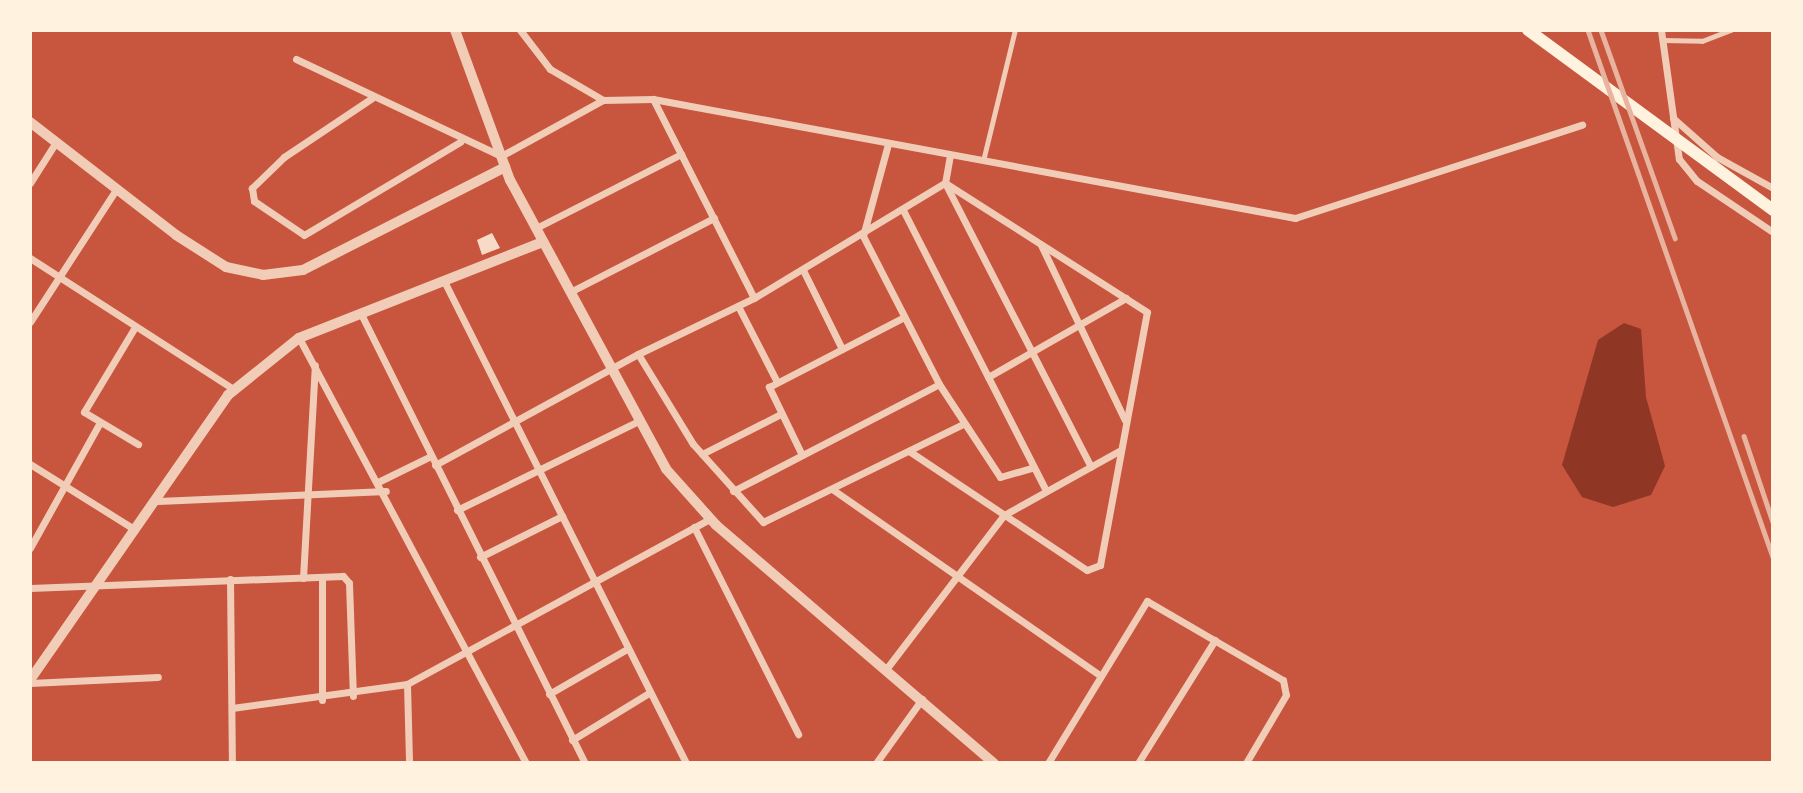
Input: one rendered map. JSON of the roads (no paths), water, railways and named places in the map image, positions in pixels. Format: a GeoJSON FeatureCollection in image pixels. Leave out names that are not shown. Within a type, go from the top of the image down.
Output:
{"type":"FeatureCollection","features":[{"type":"Feature","properties":{"kind":"main road"},"geometry":{"type":"LineString","coordinates":[[1528,30],[1773,210]]}},
{"type":"Feature","properties":{"kind":"street"},"geometry":{"type":"LineString","coordinates":[[455,30],[503,161],[542,242],[666,469],[711,518],[994,763]]}},
{"type":"Feature","properties":{"kind":"street"},"geometry":{"type":"LineString","coordinates":[[520,30],[550,69],[603,100]]}},
{"type":"Feature","properties":{"kind":"street"},"geometry":{"type":"LineString","coordinates":[[1661,30],[1679,159],[1697,181],[1773,232]]}},
{"type":"Feature","properties":{"kind":"street"},"geometry":{"type":"LineString","coordinates":[[296,58],[460,142],[503,161]]}},
{"type":"Feature","properties":{"kind":"street"},"geometry":{"type":"LineString","coordinates":[[372,98],[284,157],[252,188],[254,201],[304,235],[460,142]]}},
{"type":"Feature","properties":{"kind":"street"},"geometry":{"type":"LineString","coordinates":[[653,99],[754,298]]}},
{"type":"Feature","properties":{"kind":"street"},"geometry":{"type":"LineString","coordinates":[[30,122],[226,267],[263,275],[303,270],[503,161],[603,100],[653,99],[1295,218],[1582,125]]}},
{"type":"Feature","properties":{"kind":"street"},"geometry":{"type":"LineString","coordinates":[[1673,117],[1717,157],[1773,188]]}},
{"type":"Feature","properties":{"kind":"street"},"geometry":{"type":"LineString","coordinates":[[30,183],[56,142]]}},
{"type":"Feature","properties":{"kind":"street"},"geometry":{"type":"LineString","coordinates":[[888,144],[863,236],[939,384],[963,424],[1002,479],[1034,467]]}},
{"type":"Feature","properties":{"kind":"street"},"geometry":{"type":"LineString","coordinates":[[536,228],[681,154]]}},
{"type":"Feature","properties":{"kind":"street"},"geometry":{"type":"LineString","coordinates":[[950,155],[945,183],[1091,467]]}},
{"type":"Feature","properties":{"kind":"street"},"geometry":{"type":"LineString","coordinates":[[435,466],[517,424],[638,354],[754,298],[863,236],[945,183]]}},
{"type":"Feature","properties":{"kind":"street"},"geometry":{"type":"LineString","coordinates":[[909,451],[1004,515],[1095,570],[1147,322],[1143,307],[945,183]]}},
{"type":"Feature","properties":{"kind":"street"},"geometry":{"type":"LineString","coordinates":[[30,322],[57,276],[117,188]]}},
{"type":"Feature","properties":{"kind":"street"},"geometry":{"type":"LineString","coordinates":[[903,210],[1046,492]]}},
{"type":"Feature","properties":{"kind":"street"},"geometry":{"type":"LineString","coordinates":[[570,292],[714,218]]}},
{"type":"Feature","properties":{"kind":"street"},"geometry":{"type":"LineString","coordinates":[[30,682],[134,529],[158,501],[235,390],[299,338],[362,316],[542,242]]}},
{"type":"Feature","properties":{"kind":"street"},"geometry":{"type":"LineString","coordinates":[[1041,244],[1125,421]]}},
{"type":"Feature","properties":{"kind":"street"},"geometry":{"type":"LineString","coordinates":[[30,258],[235,390]]}},
{"type":"Feature","properties":{"kind":"street"},"geometry":{"type":"LineString","coordinates":[[803,270],[842,349]]}},
{"type":"Feature","properties":{"kind":"street"},"geometry":{"type":"LineString","coordinates":[[445,283],[686,763]]}},
{"type":"Feature","properties":{"kind":"street"},"geometry":{"type":"LineString","coordinates":[[988,377],[1126,298]]}},
{"type":"Feature","properties":{"kind":"street"},"geometry":{"type":"LineString","coordinates":[[738,306],[777,382]]}},
{"type":"Feature","properties":{"kind":"street"},"geometry":{"type":"LineString","coordinates":[[362,316],[513,624],[585,763]]}},
{"type":"Feature","properties":{"kind":"street"},"geometry":{"type":"LineString","coordinates":[[802,455],[768,392],[777,382],[904,317]]}},
{"type":"Feature","properties":{"kind":"street"},"geometry":{"type":"LineString","coordinates":[[135,327],[84,408],[99,424],[138,444]]}},
{"type":"Feature","properties":{"kind":"street"},"geometry":{"type":"LineString","coordinates":[[299,338],[386,491],[526,763]]}},
{"type":"Feature","properties":{"kind":"street"},"geometry":{"type":"LineString","coordinates":[[638,354],[702,454],[763,522],[963,424]]}},
{"type":"Feature","properties":{"kind":"street"},"geometry":{"type":"LineString","coordinates":[[303,578],[304,496],[316,365]]}},
{"type":"Feature","properties":{"kind":"street"},"geometry":{"type":"LineString","coordinates":[[733,491],[939,384]]}},
{"type":"Feature","properties":{"kind":"street"},"geometry":{"type":"LineString","coordinates":[[702,454],[781,414]]}},
{"type":"Feature","properties":{"kind":"street"},"geometry":{"type":"LineString","coordinates":[[457,510],[639,421]]}},
{"type":"Feature","properties":{"kind":"street"},"geometry":{"type":"LineString","coordinates":[[30,548],[99,424]]}},
{"type":"Feature","properties":{"kind":"street"},"geometry":{"type":"LineString","coordinates":[[887,668],[1004,515],[1119,452]]}},
{"type":"Feature","properties":{"kind":"street"},"geometry":{"type":"LineString","coordinates":[[380,481],[431,456]]}},
{"type":"Feature","properties":{"kind":"street"},"geometry":{"type":"LineString","coordinates":[[30,464],[134,529]]}},
{"type":"Feature","properties":{"kind":"street"},"geometry":{"type":"LineString","coordinates":[[832,489],[1101,676]]}},
{"type":"Feature","properties":{"kind":"street"},"geometry":{"type":"LineString","coordinates":[[158,501],[386,491]]}},
{"type":"Feature","properties":{"kind":"street"},"geometry":{"type":"LineString","coordinates":[[480,557],[562,516]]}},
{"type":"Feature","properties":{"kind":"street"},"geometry":{"type":"LineString","coordinates":[[232,708],[322,700],[407,684],[593,579],[711,518]]}},
{"type":"Feature","properties":{"kind":"street"},"geometry":{"type":"LineString","coordinates":[[694,527],[798,734]]}},
{"type":"Feature","properties":{"kind":"street"},"geometry":{"type":"LineString","coordinates":[[322,577],[322,700]]}},
{"type":"Feature","properties":{"kind":"street"},"geometry":{"type":"LineString","coordinates":[[30,587],[322,577],[349,583],[353,695]]}},
{"type":"Feature","properties":{"kind":"street"},"geometry":{"type":"LineString","coordinates":[[230,579],[232,763]]}},
{"type":"Feature","properties":{"kind":"street"},"geometry":{"type":"LineString","coordinates":[[1048,763],[1147,601],[1287,686],[1246,763]]}},
{"type":"Feature","properties":{"kind":"street"},"geometry":{"type":"LineString","coordinates":[[1138,763],[1215,640]]}},
{"type":"Feature","properties":{"kind":"street"},"geometry":{"type":"LineString","coordinates":[[549,694],[628,649]]}},
{"type":"Feature","properties":{"kind":"street"},"geometry":{"type":"LineString","coordinates":[[30,682],[158,677]]}},
{"type":"Feature","properties":{"kind":"street"},"geometry":{"type":"LineString","coordinates":[[407,684],[409,763]]}},
{"type":"Feature","properties":{"kind":"street"},"geometry":{"type":"LineString","coordinates":[[572,740],[649,693]]}},
{"type":"Feature","properties":{"kind":"street"},"geometry":{"type":"LineString","coordinates":[[876,763],[922,699]]}},
{"type":"Feature","properties":{"kind":"lane"},"geometry":{"type":"LineString","coordinates":[[983,161],[1015,30]]}},
{"type":"Feature","properties":{"kind":"lane"},"geometry":{"type":"LineString","coordinates":[[1663,40],[1702,41],[1731,30]]}},
{"type":"Feature","properties":{"kind":"railway"},"geometry":{"type":"LineString","coordinates":[[1588,30],[1773,557]]}},
{"type":"Feature","properties":{"kind":"railway"},"geometry":{"type":"LineString","coordinates":[[1601,30],[1675,238]]}},
{"type":"Feature","properties":{"kind":"railway"},"geometry":{"type":"LineString","coordinates":[[1744,436],[1773,522]]}}]}
